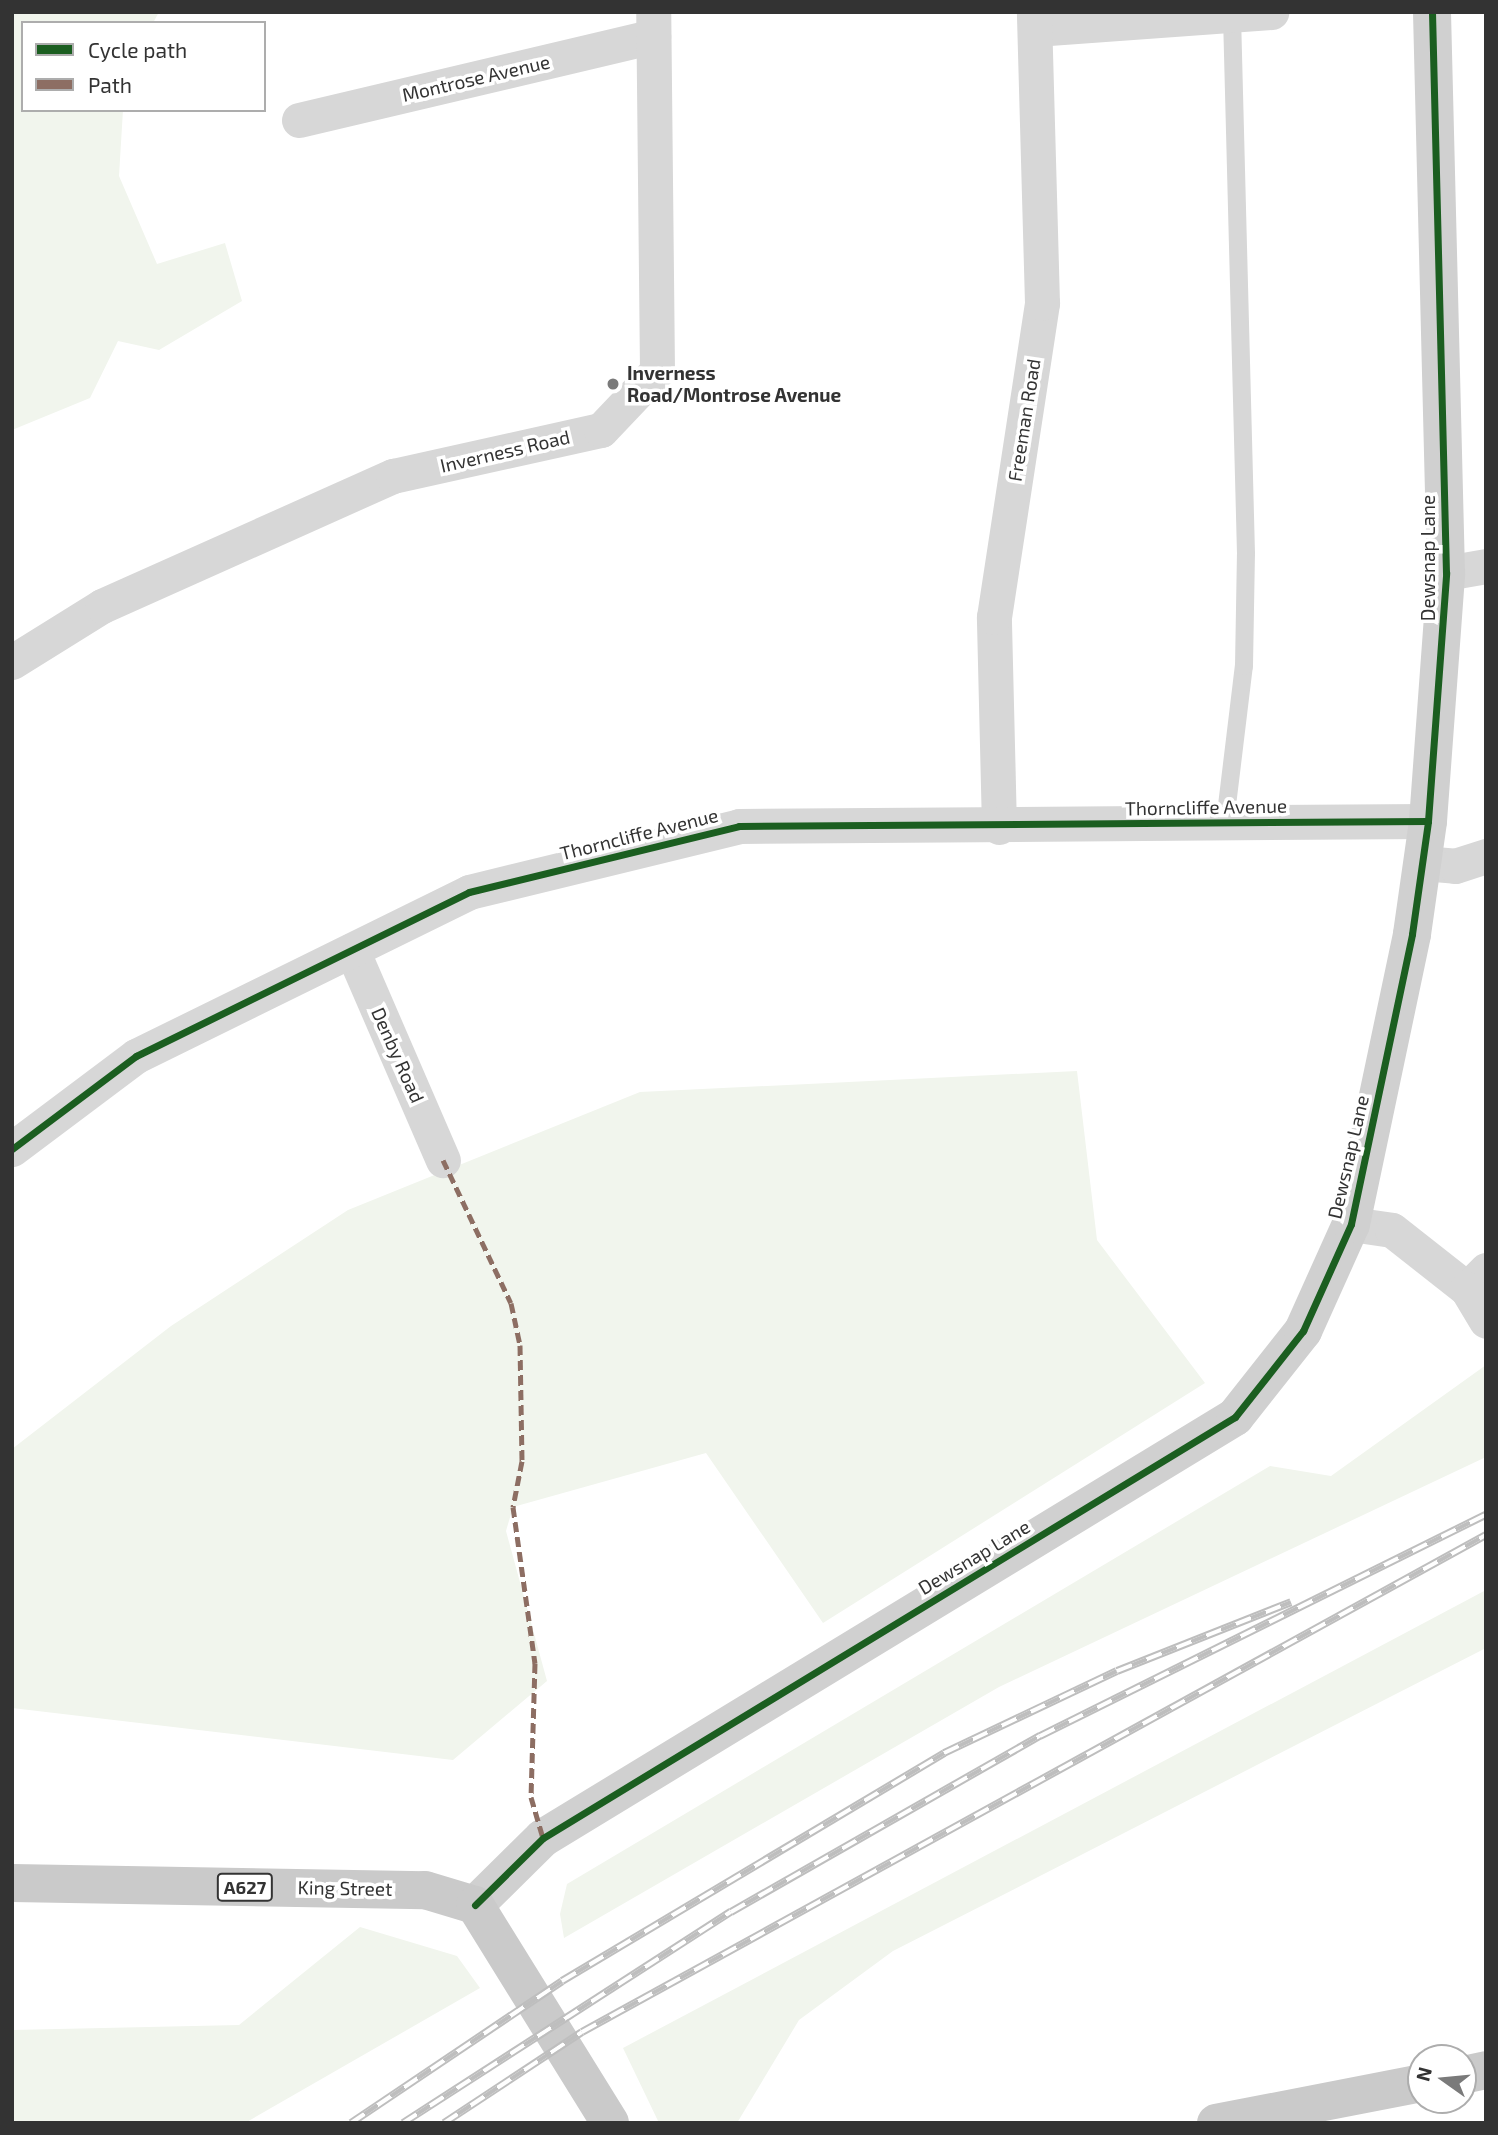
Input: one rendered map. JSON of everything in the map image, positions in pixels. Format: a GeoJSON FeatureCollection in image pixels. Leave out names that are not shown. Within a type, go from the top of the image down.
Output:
{"type":"FeatureCollection","features":[{"type":"Feature","properties":{"kind":"main road","name":"King Street"},"geometry":{"type":"LineString","coordinates":[[12,1883],[425,1890],[475,1905]]}},
{"type":"Feature","properties":{"kind":"main road"},"geometry":{"type":"LineString","coordinates":[[475,1905],[610,2123]]}},
{"type":"Feature","properties":{"kind":"main road"},"geometry":{"type":"LineString","coordinates":[[1216,2123],[1407,2086]]}},
{"type":"Feature","properties":{"kind":"street"},"geometry":{"type":"LineString","coordinates":[[1035,21],[1271,12]]}},
{"type":"Feature","properties":{"kind":"street","name":"Dewsnap Lane"},"geometry":{"type":"LineString","coordinates":[[475,1905],[543,1838],[1235,1418],[1303,1331],[1351,1224],[1423,863],[1428,821],[1446,573],[1432,12]]}},
{"type":"Feature","properties":{"kind":"street","name":"Freeman Road"},"geometry":{"type":"LineString","coordinates":[[999,827],[995,617],[1041,303],[1035,21]]}},
{"type":"Feature","properties":{"kind":"street","name":"Montrose Avenue"},"geometry":{"type":"LineString","coordinates":[[299,120],[653,24]]}},
{"type":"Feature","properties":{"kind":"street","name":"Inverness Road"},"geometry":{"type":"LineString","coordinates":[[12,662],[102,606],[393,476],[601,430],[657,372],[653,24]]}},
{"type":"Feature","properties":{"kind":"street"},"geometry":{"type":"LineString","coordinates":[[1446,573],[1486,566]]}},
{"type":"Feature","properties":{"kind":"street","name":"Thorncliffe Avenue"},"geometry":{"type":"LineString","coordinates":[[12,1149],[136,1056],[469,892],[739,826],[999,827],[1428,821]]}},
{"type":"Feature","properties":{"kind":"street"},"geometry":{"type":"LineString","coordinates":[[1423,863],[1455,866],[1486,856]]}},
{"type":"Feature","properties":{"kind":"street","name":"Denby Road"},"geometry":{"type":"LineString","coordinates":[[352,950],[443,1160]]}},
{"type":"Feature","properties":{"kind":"street"},"geometry":{"type":"LineString","coordinates":[[1351,1224],[1392,1230],[1476,1279],[1486,1321]]}},
{"type":"Feature","properties":{"kind":"lane"},"geometry":{"type":"LineString","coordinates":[[1225,822],[1244,666],[1246,554],[1231,15]]}},
{"type":"Feature","properties":{"kind":"shaded area"},"geometry":{"type":"Polygon","coordinates":[[[12,12],[159,12],[154,21],[21,21],[21,112],[123,112],[119,176],[157,264],[225,243],[242,301],[159,350],[118,341],[90,398],[12,430],[12,12]]]}},
{"type":"Feature","properties":{"kind":"shaded area"},"geometry":{"type":"Polygon","coordinates":[[[1077,1071],[1097,1240],[1205,1383],[823,1623],[706,1453],[513,1507],[506,1531],[547,1681],[453,1760],[12,1708],[12,1449],[171,1326],[348,1210],[640,1092],[1077,1071]]]}},
{"type":"Feature","properties":{"kind":"shaded area"},"geometry":{"type":"Polygon","coordinates":[[[1486,1365],[1486,1457],[999,1687],[564,1938],[560,1914],[567,1884],[1270,1466],[1331,1476],[1486,1365]]]}},
{"type":"Feature","properties":{"kind":"shaded area"},"geometry":{"type":"Polygon","coordinates":[[[1486,1590],[1486,1648],[893,1951],[799,2020],[737,2123],[659,2123],[623,2048],[1486,1590]]]}},
{"type":"Feature","properties":{"kind":"shaded area"},"geometry":{"type":"Polygon","coordinates":[[[360,1927],[457,1956],[480,1988],[245,2123],[12,2123],[12,2030],[239,2025],[360,1927]]]}},
{"type":"Feature","properties":{"kind":"railway"},"geometry":{"type":"LineString","coordinates":[[403,2123],[731,1912],[1040,1736],[1486,1515]]}},
{"type":"Feature","properties":{"kind":"railway"},"geometry":{"type":"LineString","coordinates":[[444,2123],[582,2032],[1486,1535]]}},
{"type":"Feature","properties":{"kind":"railway"},"geometry":{"type":"LineString","coordinates":[[351,2123],[562,1981],[944,1753],[1117,1671],[1291,1602]]}},
{"type":"Feature","properties":{"kind":"marked path"},"geometry":{"type":"LineString","coordinates":[[443,1160],[511,1303],[520,1345],[522,1461],[513,1507],[535,1663],[531,1797],[543,1838]]}},
{"type":"Feature","properties":{"kind":"cycle path"},"geometry":{"type":"LineString","coordinates":[[475,1905],[543,1838],[1235,1417],[1303,1331],[1351,1224],[1412,934],[1428,821],[1446,573],[1432,12]]}},
{"type":"Feature","properties":{"kind":"cycle path"},"geometry":{"type":"LineString","coordinates":[[12,1149],[136,1056],[469,892],[739,826],[1428,821]]}},
{"type":"Feature","properties":{"kind":"place","name":"Inverness Road/Montrose Avenue"},"geometry":{"type":"Point","coordinates":[613,384]}}]}
